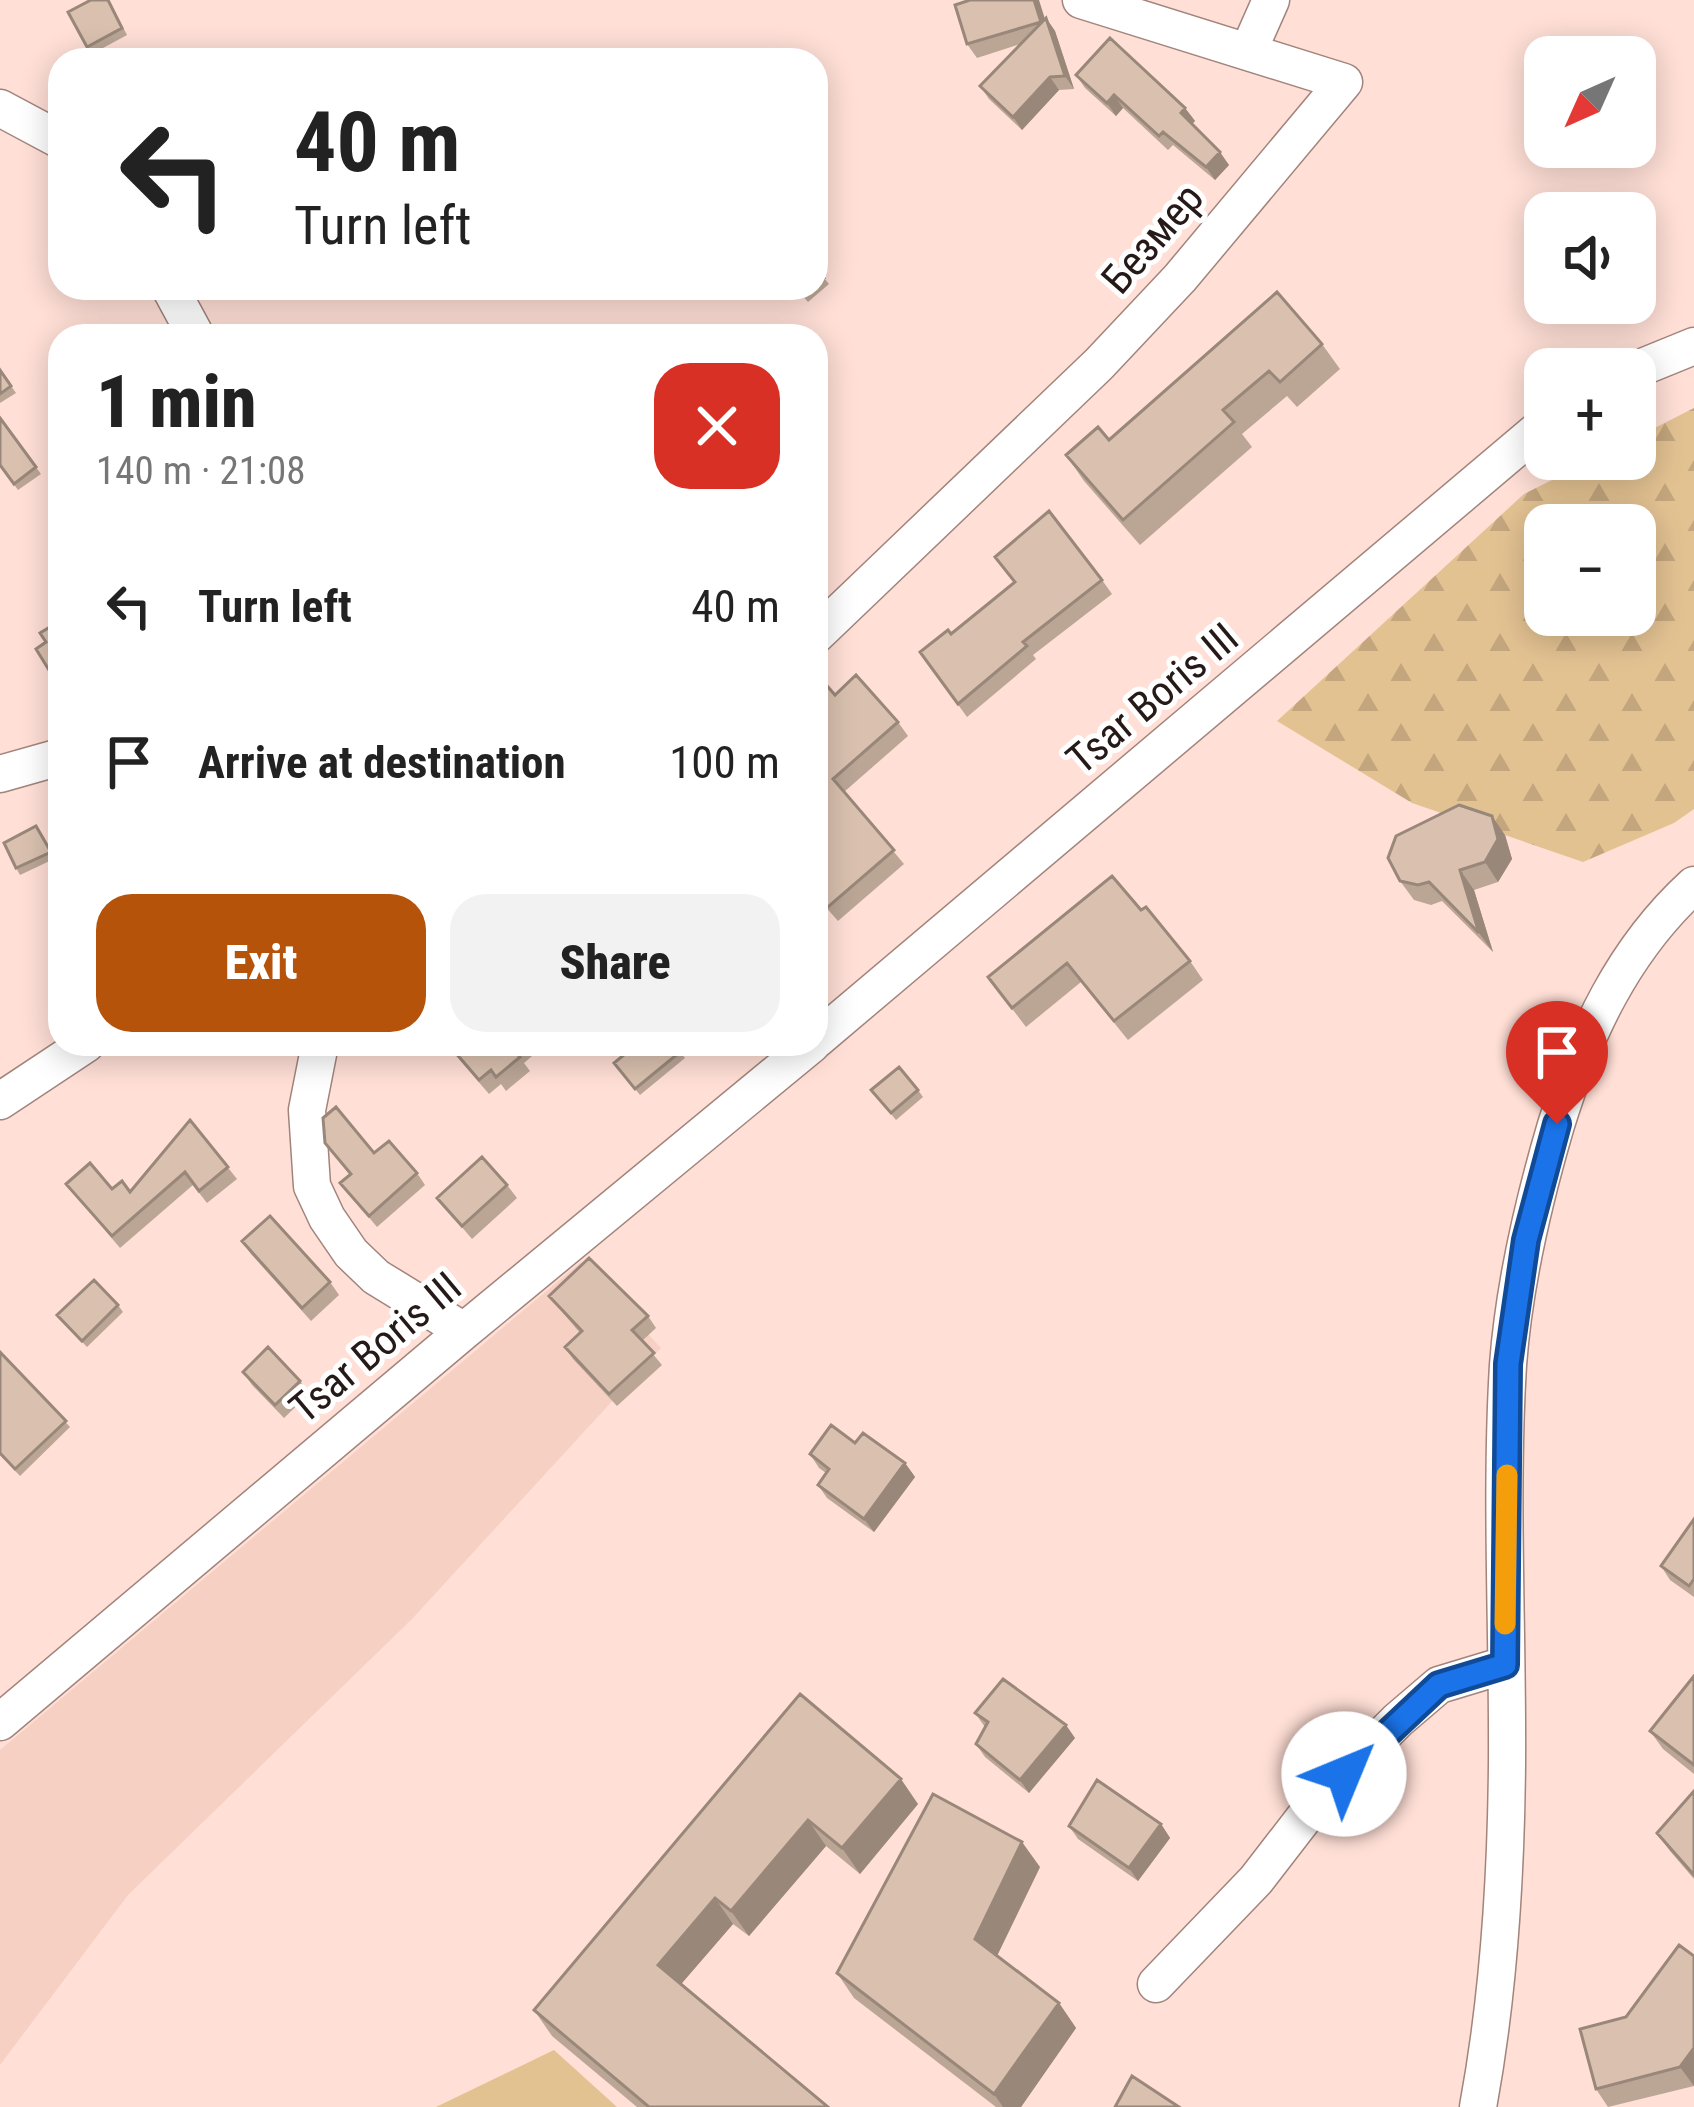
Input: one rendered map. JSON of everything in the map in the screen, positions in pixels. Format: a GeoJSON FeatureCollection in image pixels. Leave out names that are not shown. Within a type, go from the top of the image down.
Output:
{"type":"FeatureCollection","features":[{"type":"Feature","properties":{"kind":"street","name":"Безмер"},"geometry":{"type":"LineString","coordinates":[[828,624],[1099,364],[1180,278],[1344,82],[1081,0]]}},
{"type":"Feature","properties":{"kind":"street"},"geometry":{"type":"LineString","coordinates":[[1248,52],[1271,0]]}},
{"type":"Feature","properties":{"kind":"street"},"geometry":{"type":"LineString","coordinates":[[0,108],[48,134]]}},
{"type":"Feature","properties":{"kind":"street"},"geometry":{"type":"LineString","coordinates":[[1656,361],[1694,346]]}},
{"type":"Feature","properties":{"kind":"street","name":"Tsar Boris III"},"geometry":{"type":"LineString","coordinates":[[828,1030],[1524,442]]}},
{"type":"Feature","properties":{"kind":"street"},"geometry":{"type":"LineString","coordinates":[[0,774],[48,761]]}},
{"type":"Feature","properties":{"kind":"street"},"geometry":{"type":"LineString","coordinates":[[1478,2107],[1502,1915],[1508,1364],[1526,1240],[1553,1134],[1584,1042],[1629,957],[1694,884]]}},
{"type":"Feature","properties":{"kind":"street"},"geometry":{"type":"LineString","coordinates":[[0,1100],[68,1056]]}},
{"type":"Feature","properties":{"kind":"street"},"geometry":{"type":"LineString","coordinates":[[318,1056],[307,1110],[312,1186],[327,1218],[376,1277],[464,1330]]}},
{"type":"Feature","properties":{"kind":"street","name":"Tsar Boris III"},"geometry":{"type":"LineString","coordinates":[[0,1722],[797,1056]]}},
{"type":"Feature","properties":{"kind":"street"},"geometry":{"type":"LineString","coordinates":[[1156,1984],[1256,1880],[1317,1801],[1398,1720],[1439,1685],[1505,1665]]}},
{"type":"Feature","properties":{"kind":"shaded area"},"geometry":{"type":"Polygon","coordinates":[[[581,1262],[661,1348],[412,1619],[128,1895],[0,2065],[0,1750],[581,1262]]]}},
{"type":"Feature","properties":{"kind":"green space"},"geometry":{"type":"Polygon","coordinates":[[[1694,408],[1694,809],[1674,823],[1583,862],[1412,803],[1277,721],[1524,494],[1552,480],[1656,480],[1656,427],[1694,408]]]}},
{"type":"Feature","properties":{"kind":"green space"},"geometry":{"type":"Polygon","coordinates":[[[554,2050],[617,2107],[436,2107],[554,2050]]]}},
{"type":"Feature","properties":{"kind":"building"},"geometry":{"type":"Polygon","coordinates":[[[91,0],[108,0],[122,28],[87,47],[68,12],[91,0]]]}},
{"type":"Feature","properties":{"kind":"building"},"geometry":{"type":"Polygon","coordinates":[[[970,0],[1034,0],[1041,22],[967,44],[955,5],[970,0]]]}},
{"type":"Feature","properties":{"kind":"building"},"geometry":{"type":"Polygon","coordinates":[[[1046,18],[1065,76],[1050,77],[1013,117],[980,86],[1046,18]]]}},
{"type":"Feature","properties":{"kind":"building"},"geometry":{"type":"Polygon","coordinates":[[[1110,38],[1185,108],[1181,113],[1220,152],[1206,167],[1163,132],[1159,136],[1114,95],[1107,103],[1076,75],[1110,38]]]}},
{"type":"Feature","properties":{"kind":"building"},"geometry":{"type":"Polygon","coordinates":[[[1277,292],[1322,344],[1280,382],[1269,371],[1223,410],[1234,422],[1123,520],[1066,455],[1098,427],[1109,440],[1277,292]]]}},
{"type":"Feature","properties":{"kind":"building"},"geometry":{"type":"Polygon","coordinates":[[[0,370],[11,386],[0,394],[0,370]]]}},
{"type":"Feature","properties":{"kind":"building"},"geometry":{"type":"Polygon","coordinates":[[[0,418],[36,467],[14,484],[0,465],[0,418]]]}},
{"type":"Feature","properties":{"kind":"building"},"geometry":{"type":"Polygon","coordinates":[[[1049,511],[1102,580],[1023,642],[1027,646],[958,704],[920,652],[948,630],[951,634],[1015,582],[995,557],[1049,511]]]}},
{"type":"Feature","properties":{"kind":"building"},"geometry":{"type":"Polygon","coordinates":[[[48,628],[48,668],[36,649],[46,642],[40,633],[48,628]]]}},
{"type":"Feature","properties":{"kind":"building"},"geometry":{"type":"Polygon","coordinates":[[[856,675],[898,722],[833,779],[894,850],[828,907],[828,687],[835,695],[856,675]]]}},
{"type":"Feature","properties":{"kind":"building"},"geometry":{"type":"Polygon","coordinates":[[[1459,805],[1492,816],[1498,839],[1485,862],[1460,870],[1479,933],[1429,882],[1400,881],[1388,858],[1396,836],[1459,805]]]}},
{"type":"Feature","properties":{"kind":"building"},"geometry":{"type":"Polygon","coordinates":[[[36,826],[48,853],[16,868],[4,843],[36,826]]]}},
{"type":"Feature","properties":{"kind":"building"},"geometry":{"type":"Polygon","coordinates":[[[1112,876],[1141,910],[1146,907],[1190,961],[1114,1021],[1067,963],[1012,1008],[988,977],[1112,876]]]}},
{"type":"Feature","properties":{"kind":"building"},"geometry":{"type":"Polygon","coordinates":[[[458,1056],[520,1057],[496,1077],[491,1070],[479,1080],[458,1056]]]}},
{"type":"Feature","properties":{"kind":"building"},"geometry":{"type":"Polygon","coordinates":[[[622,1056],[675,1056],[635,1089],[614,1063],[622,1056]]]}},
{"type":"Feature","properties":{"kind":"building"},"geometry":{"type":"Polygon","coordinates":[[[899,1067],[918,1090],[891,1113],[871,1090],[899,1067]]]}},
{"type":"Feature","properties":{"kind":"building"},"geometry":{"type":"Polygon","coordinates":[[[336,1107],[374,1153],[389,1141],[417,1173],[369,1216],[340,1183],[351,1174],[325,1143],[323,1118],[336,1107]]]}},
{"type":"Feature","properties":{"kind":"building"},"geometry":{"type":"Polygon","coordinates":[[[190,1120],[228,1167],[199,1191],[185,1172],[112,1236],[66,1184],[90,1163],[112,1189],[122,1181],[130,1192],[190,1120]]]}},
{"type":"Feature","properties":{"kind":"building"},"geometry":{"type":"Polygon","coordinates":[[[482,1157],[507,1185],[462,1226],[437,1198],[482,1157]]]}},
{"type":"Feature","properties":{"kind":"building"},"geometry":{"type":"Polygon","coordinates":[[[270,1216],[330,1282],[302,1308],[242,1241],[270,1216]]]}},
{"type":"Feature","properties":{"kind":"building"},"geometry":{"type":"Polygon","coordinates":[[[589,1258],[648,1316],[632,1330],[654,1353],[609,1394],[565,1347],[582,1331],[549,1296],[589,1258]]]}},
{"type":"Feature","properties":{"kind":"building"},"geometry":{"type":"Polygon","coordinates":[[[94,1280],[118,1305],[82,1341],[57,1315],[94,1280]]]}},
{"type":"Feature","properties":{"kind":"building"},"geometry":{"type":"Polygon","coordinates":[[[268,1347],[300,1381],[275,1405],[243,1372],[268,1347]]]}},
{"type":"Feature","properties":{"kind":"building"},"geometry":{"type":"Polygon","coordinates":[[[0,1352],[66,1421],[15,1469],[0,1453],[0,1352]]]}},
{"type":"Feature","properties":{"kind":"building"},"geometry":{"type":"Polygon","coordinates":[[[831,1425],[855,1443],[863,1433],[905,1463],[864,1519],[818,1485],[829,1469],[810,1454],[831,1425]]]}},
{"type":"Feature","properties":{"kind":"building"},"geometry":{"type":"Polygon","coordinates":[[[1694,1519],[1694,1579],[1689,1586],[1661,1566],[1694,1519]]]}},
{"type":"Feature","properties":{"kind":"building"},"geometry":{"type":"Polygon","coordinates":[[[1694,1676],[1694,1765],[1650,1731],[1694,1676]]]}},
{"type":"Feature","properties":{"kind":"building"},"geometry":{"type":"Polygon","coordinates":[[[1003,1679],[1066,1725],[1020,1780],[976,1744],[988,1722],[975,1713],[1003,1679]]]}},
{"type":"Feature","properties":{"kind":"building"},"geometry":{"type":"Polygon","coordinates":[[[800,1694],[901,1779],[842,1848],[808,1820],[731,1911],[715,1898],[658,1965],[828,2107],[649,2107],[534,2010],[800,1694]]]}},
{"type":"Feature","properties":{"kind":"building"},"geometry":{"type":"Polygon","coordinates":[[[1097,1780],[1161,1824],[1129,1868],[1069,1826],[1097,1780]]]}},
{"type":"Feature","properties":{"kind":"building"},"geometry":{"type":"Polygon","coordinates":[[[1694,1791],[1694,1875],[1657,1833],[1694,1791]]]}},
{"type":"Feature","properties":{"kind":"building"},"geometry":{"type":"Polygon","coordinates":[[[933,1794],[1022,1842],[975,1939],[1059,2003],[994,2094],[837,1973],[933,1794]]]}},
{"type":"Feature","properties":{"kind":"building"},"geometry":{"type":"Polygon","coordinates":[[[1679,1945],[1694,1956],[1694,2048],[1680,2067],[1596,2089],[1580,2029],[1626,2017],[1679,1945]]]}},
{"type":"Feature","properties":{"kind":"building"},"geometry":{"type":"Polygon","coordinates":[[[1132,2076],[1179,2107],[1115,2107],[1132,2076]]]}},
{"type":"Feature","properties":{"kind":"slow traffic"},"geometry":{"type":"LineString","coordinates":[[1505,1624],[1507,1475]]}},
{"type":"Feature","properties":{"kind":"route"},"geometry":{"type":"LineString","coordinates":[[1344,1774],[1439,1685],[1505,1665],[1508,1364],[1526,1240],[1557,1124]]}}]}
